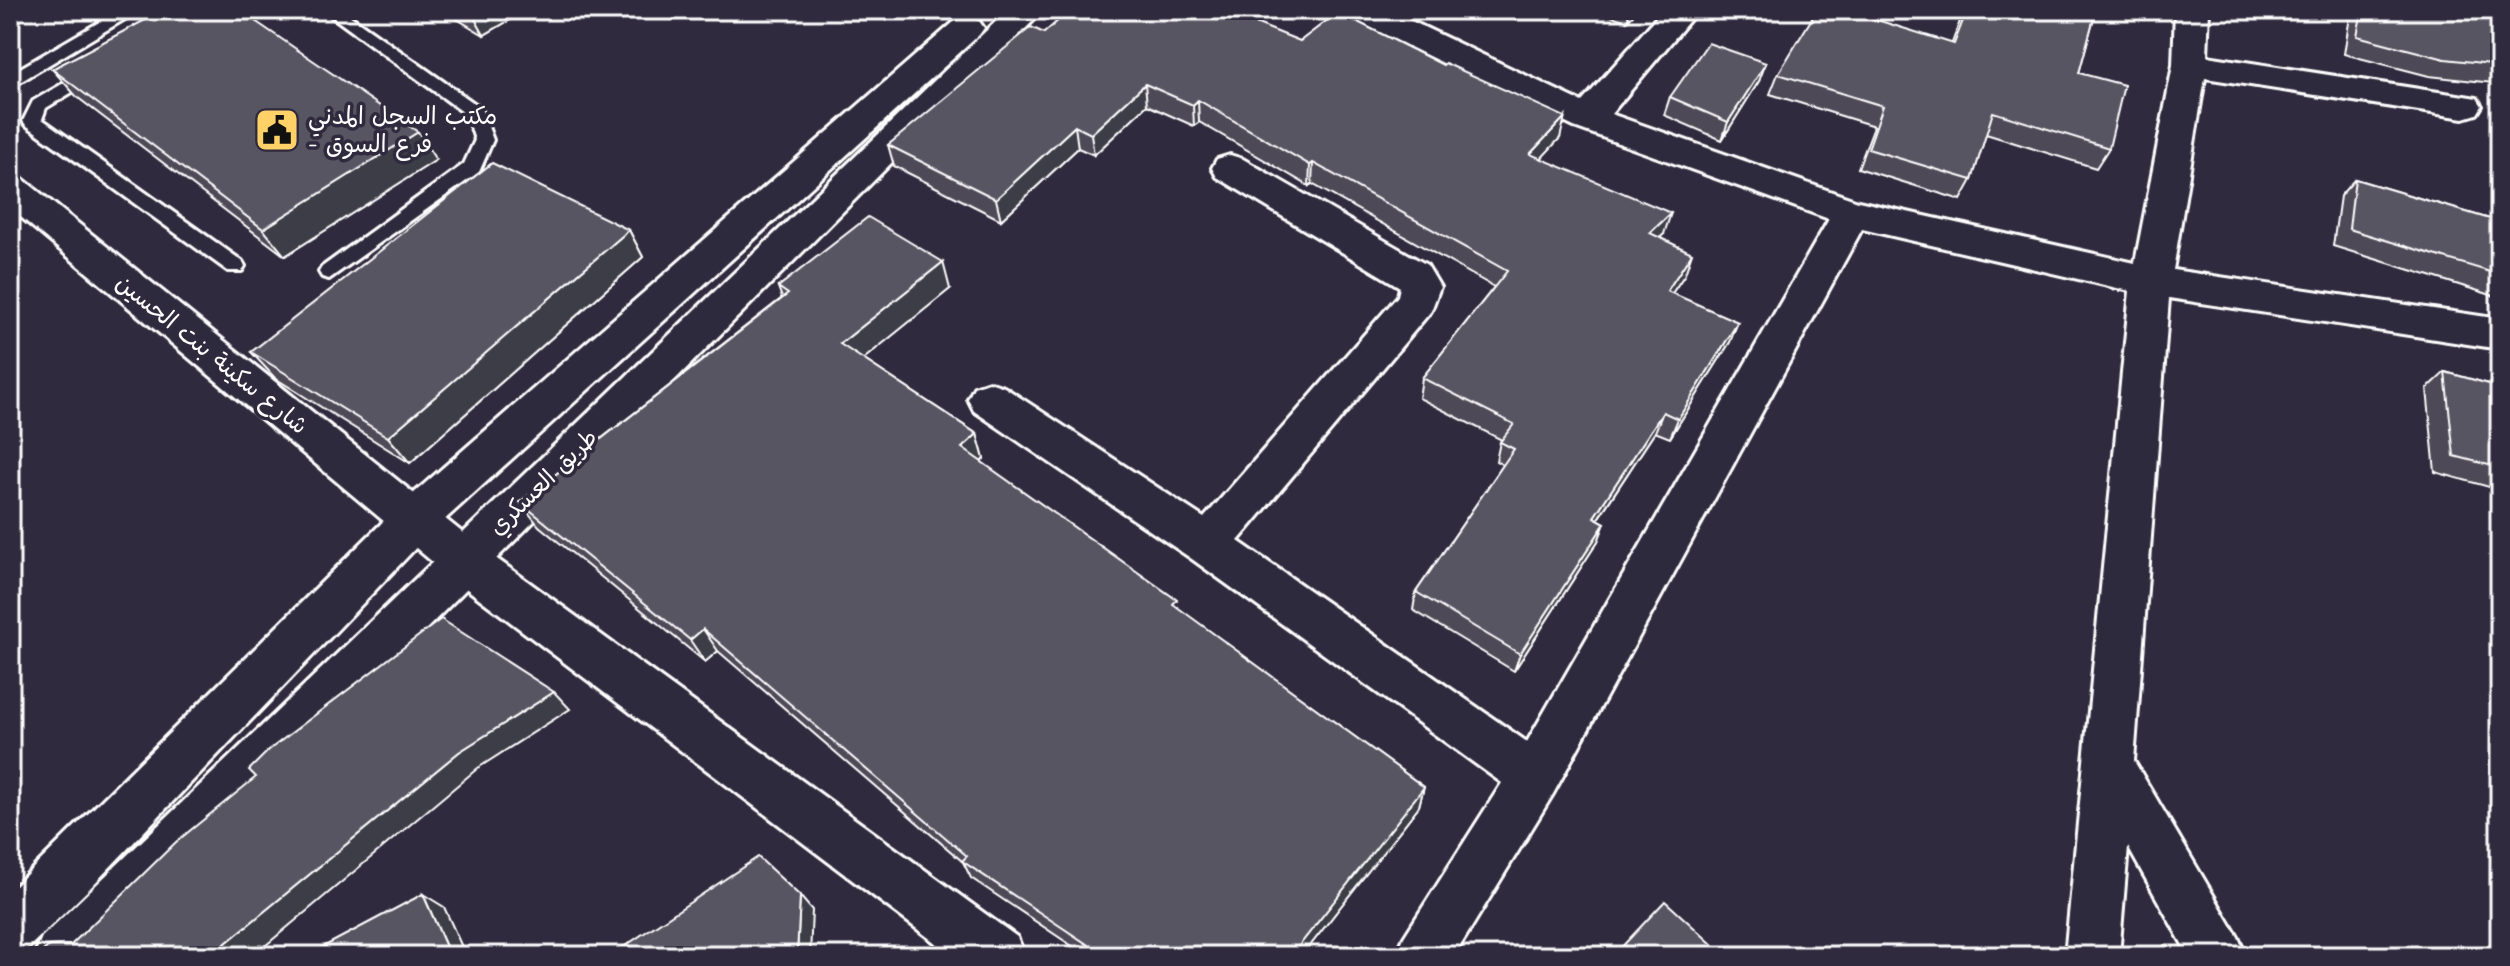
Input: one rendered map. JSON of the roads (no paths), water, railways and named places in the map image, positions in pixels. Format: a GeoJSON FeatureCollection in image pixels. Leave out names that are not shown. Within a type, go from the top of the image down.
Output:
{"type":"FeatureCollection","features":[{"type":"Feature","properties":{"kind":"street"},"geometry":{"type":"LineString","coordinates":[[10,928],[414,520],[987,10]]}},
{"type":"Feature","properties":{"kind":"street","name":"طريق العسكري"},"geometry":{"type":"LineString","coordinates":[[61,956],[1027,10]]}},
{"type":"Feature","properties":{"kind":"street"},"geometry":{"type":"LineString","coordinates":[[1361,10],[1587,119],[1852,213],[2151,281],[2500,334]]}},
{"type":"Feature","properties":{"kind":"street"},"geometry":{"type":"LineString","coordinates":[[1587,119],[1681,10]]}},
{"type":"Feature","properties":{"kind":"street"},"geometry":{"type":"LineString","coordinates":[[2092,956],[2151,281],[2190,65],[2192,10]]}},
{"type":"Feature","properties":{"kind":"street"},"geometry":{"type":"LineString","coordinates":[[2190,65],[2464,106]]}},
{"type":"Feature","properties":{"kind":"street"},"geometry":{"type":"LineString","coordinates":[[1208,545],[1417,301],[1420,287],[1413,275],[1230,168]]}},
{"type":"Feature","properties":{"kind":"street","name":"شارع سكينة بنت الحسين"},"geometry":{"type":"LineString","coordinates":[[10,188],[463,560],[998,956]]}},
{"type":"Feature","properties":{"kind":"street"},"geometry":{"type":"LineString","coordinates":[[1423,956],[1535,777],[1852,213]]}},
{"type":"Feature","properties":{"kind":"street"},"geometry":{"type":"LineString","coordinates":[[989,399],[1208,545],[1535,777]]}},
{"type":"Feature","properties":{"kind":"street"},"geometry":{"type":"LineString","coordinates":[[2107,762],[2219,956]]}},
{"type":"Feature","properties":{"kind":"lane"},"geometry":{"type":"LineString","coordinates":[[10,82],[132,10]]}},
{"type":"Feature","properties":{"kind":"lane"},"geometry":{"type":"LineString","coordinates":[[329,272],[472,168],[484,140],[475,112],[331,10]]}},
{"type":"Feature","properties":{"kind":"lane"},"geometry":{"type":"LineString","coordinates":[[109,63],[67,85],[39,105],[32,121],[235,266]]}},
{"type":"Feature","properties":{"kind":"place","name":"مكتب السجل المدني - فرع السوق"},"geometry":{"type":"Point","coordinates":[277,130]}}]}
